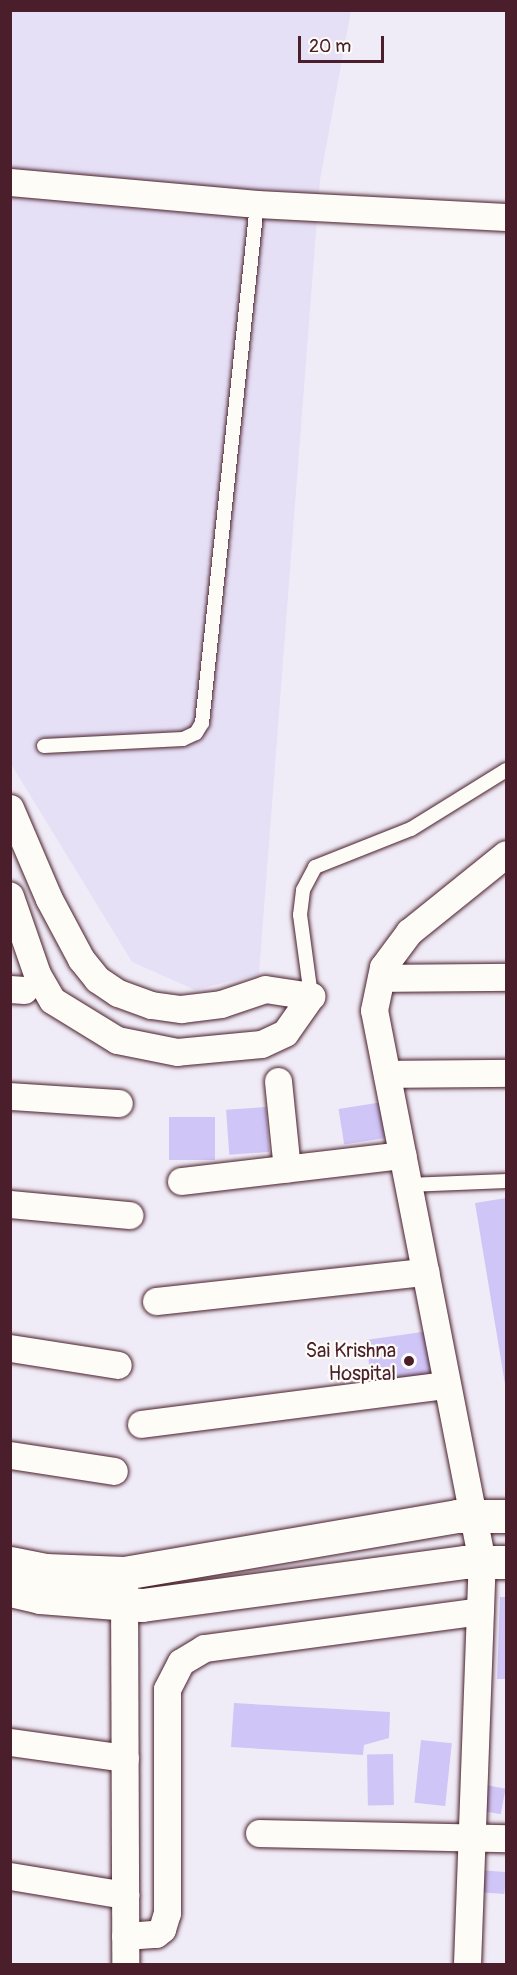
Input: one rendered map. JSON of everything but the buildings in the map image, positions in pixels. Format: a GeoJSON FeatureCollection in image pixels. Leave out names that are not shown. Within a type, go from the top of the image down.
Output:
{"type":"FeatureCollection","features":[{"type":"Feature","properties":{"kind":"street"},"geometry":{"type":"LineString","coordinates":[[10,182],[257,204],[507,216]]}},
{"type":"Feature","properties":{"kind":"street"},"geometry":{"type":"LineString","coordinates":[[10,808],[49,899],[81,959],[97,979],[118,993],[151,1005],[181,1009],[221,1004],[265,989],[311,996],[285,1033],[261,1044],[177,1052],[117,1040],[52,1000],[37,974],[10,896]]}},
{"type":"Feature","properties":{"kind":"street"},"geometry":{"type":"LineString","coordinates":[[467,1965],[480,1611],[494,1562],[473,1516],[374,1010],[383,967],[409,932],[507,854]]}},
{"type":"Feature","properties":{"kind":"street"},"geometry":{"type":"LineString","coordinates":[[480,876],[507,876]]}},
{"type":"Feature","properties":{"kind":"street"},"geometry":{"type":"LineString","coordinates":[[381,978],[507,977]]}},
{"type":"Feature","properties":{"kind":"street"},"geometry":{"type":"LineString","coordinates":[[387,1074],[507,1073]]}},
{"type":"Feature","properties":{"kind":"street"},"geometry":{"type":"LineString","coordinates":[[278,1081],[287,1169]]}},
{"type":"Feature","properties":{"kind":"street"},"geometry":{"type":"LineString","coordinates":[[10,1096],[119,1103]]}},
{"type":"Feature","properties":{"kind":"street"},"geometry":{"type":"LineString","coordinates":[[181,1181],[402,1155]]}},
{"type":"Feature","properties":{"kind":"street"},"geometry":{"type":"LineString","coordinates":[[10,1204],[129,1215]]}},
{"type":"Feature","properties":{"kind":"street"},"geometry":{"type":"LineString","coordinates":[[156,1301],[425,1272]]}},
{"type":"Feature","properties":{"kind":"street"},"geometry":{"type":"LineString","coordinates":[[10,1348],[118,1365]]}},
{"type":"Feature","properties":{"kind":"street"},"geometry":{"type":"LineString","coordinates":[[141,1424],[447,1385]]}},
{"type":"Feature","properties":{"kind":"street"},"geometry":{"type":"LineString","coordinates":[[10,1455],[114,1471]]}},
{"type":"Feature","properties":{"kind":"street"},"geometry":{"type":"LineString","coordinates":[[10,1603],[125,1589],[457,1516],[507,1516]]}},
{"type":"Feature","properties":{"kind":"street"},"geometry":{"type":"LineString","coordinates":[[10,1542],[125,1589]]}},
{"type":"Feature","properties":{"kind":"street"},"geometry":{"type":"LineString","coordinates":[[10,1590],[40,1597],[494,1562]]}},
{"type":"Feature","properties":{"kind":"street"},"geometry":{"type":"LineString","coordinates":[[10,1563],[125,1589]]}},
{"type":"Feature","properties":{"kind":"street"},"geometry":{"type":"LineString","coordinates":[[125,1589],[125,1965]]}},
{"type":"Feature","properties":{"kind":"street"},"geometry":{"type":"LineString","coordinates":[[125,1936],[156,1934],[162,1929],[167,1913],[167,1689],[181,1662],[204,1648],[480,1611]]}},
{"type":"Feature","properties":{"kind":"street"},"geometry":{"type":"LineString","coordinates":[[10,1742],[125,1758]]}},
{"type":"Feature","properties":{"kind":"street"},"geometry":{"type":"LineString","coordinates":[[260,1833],[507,1838]]}},
{"type":"Feature","properties":{"kind":"street"},"geometry":{"type":"LineString","coordinates":[[10,1876],[125,1895]]}},
{"type":"Feature","properties":{"kind":"lane"},"geometry":{"type":"LineString","coordinates":[[44,746],[183,739],[196,733],[202,723],[257,204]]}},
{"type":"Feature","properties":{"kind":"lane"},"geometry":{"type":"LineString","coordinates":[[311,996],[300,915],[303,890],[315,867],[411,829],[507,770]]}},
{"type":"Feature","properties":{"kind":"lane"},"geometry":{"type":"LineString","coordinates":[[408,1185],[507,1181]]}},
{"type":"Feature","properties":{"kind":"shaded area"},"geometry":{"type":"Polygon","coordinates":[[[11,11],[351,11],[320,180],[259,974],[195,990],[132,962],[11,764],[11,11]]]}},
{"type":"Feature","properties":{"kind":"place","name":"Sai Krishna Hospital"},"geometry":{"type":"Point","coordinates":[409,1361]}}]}
